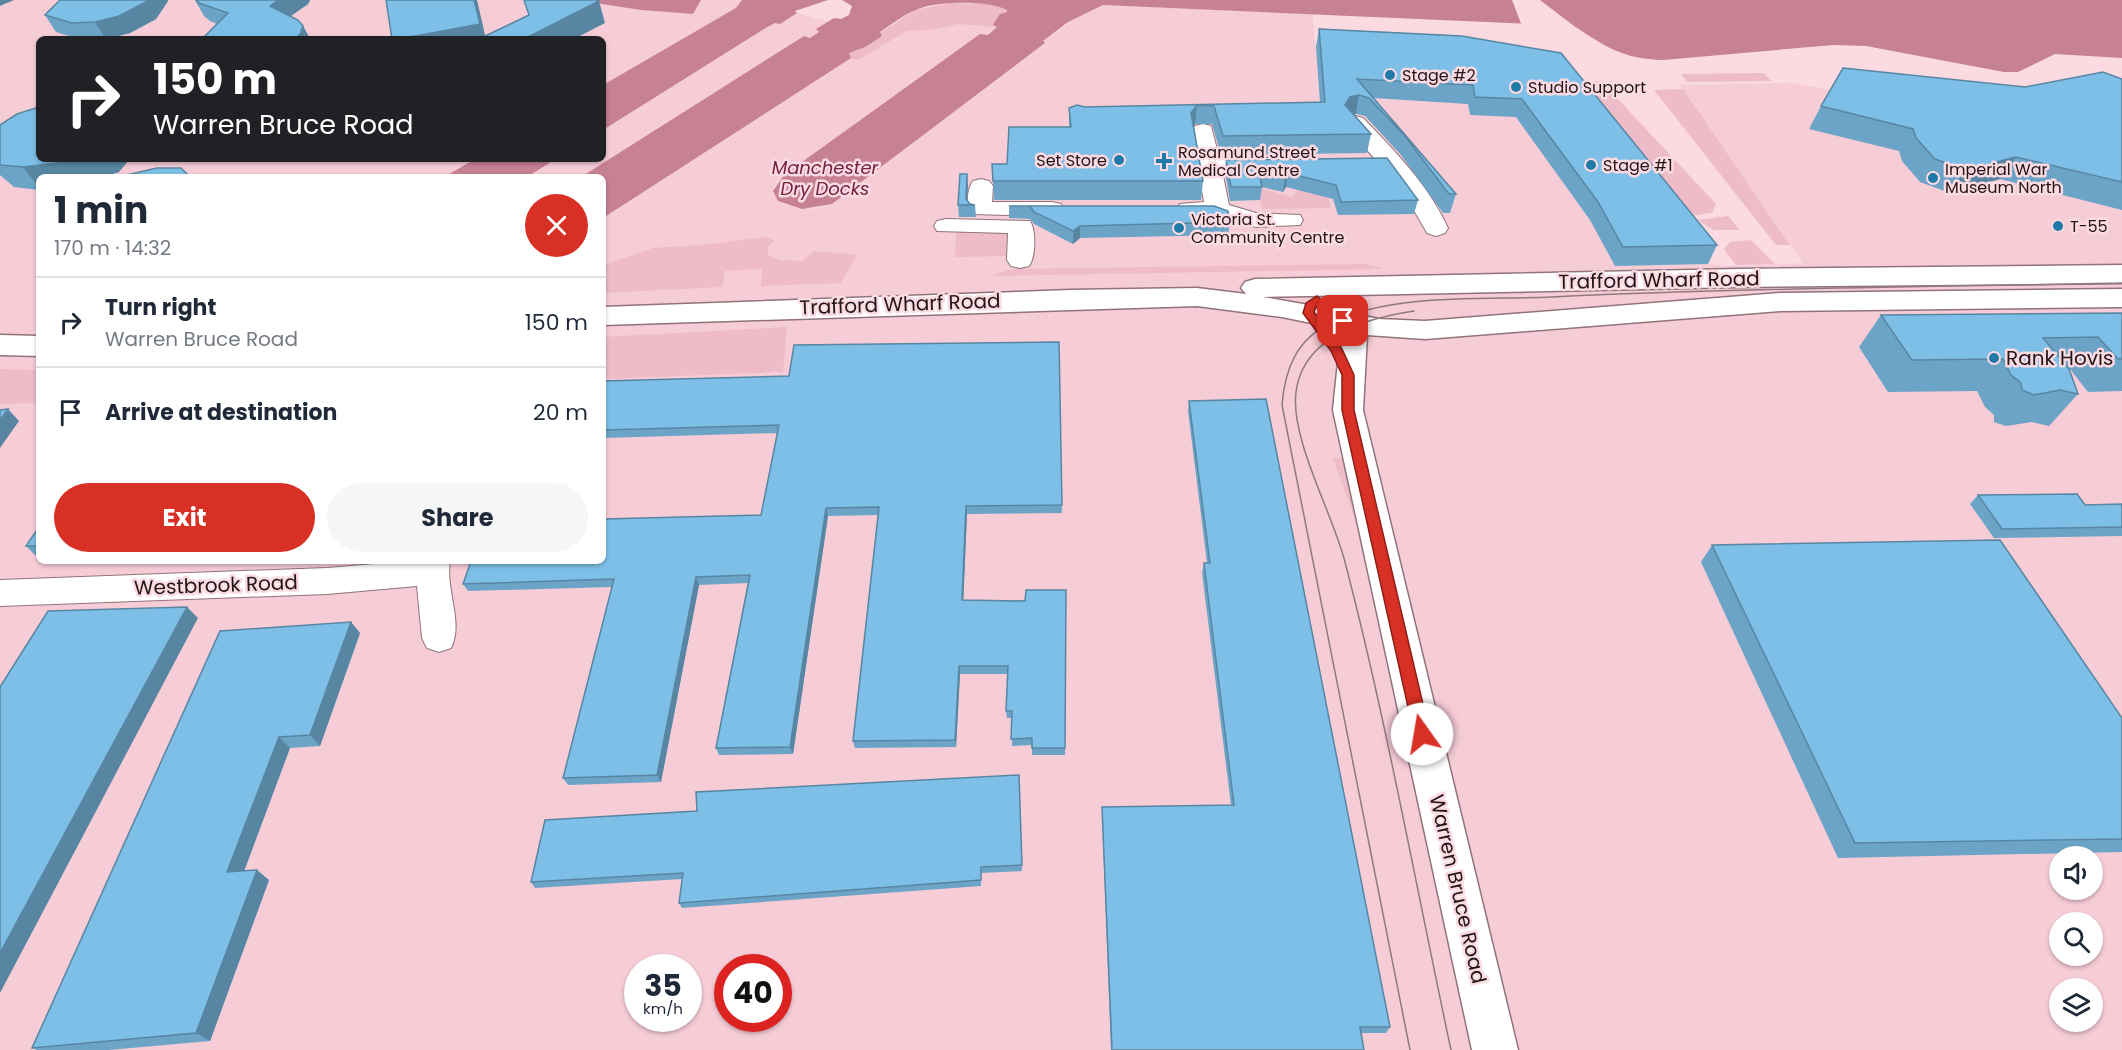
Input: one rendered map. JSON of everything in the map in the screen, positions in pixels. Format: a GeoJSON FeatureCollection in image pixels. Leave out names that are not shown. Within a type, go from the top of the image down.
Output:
{"type":"FeatureCollection","features":[{"type":"Feature","properties":{"kind":"street"},"geometry":{"type":"LineString","coordinates":[[1203,120],[1217,209]]}},
{"type":"Feature","properties":{"kind":"street"},"geometry":{"type":"LineString","coordinates":[[1355,123],[1414,190],[1432,216],[1436,228]]}},
{"type":"Feature","properties":{"kind":"street"},"geometry":{"type":"LineString","coordinates":[[1356,162],[1388,162]]}},
{"type":"Feature","properties":{"kind":"street"},"geometry":{"type":"LineString","coordinates":[[1209,164],[1289,163]]}},
{"type":"Feature","properties":{"kind":"street"},"geometry":{"type":"LineString","coordinates":[[981,197],[1070,209]]}},
{"type":"Feature","properties":{"kind":"street"},"geometry":{"type":"LineString","coordinates":[[1170,209],[1217,209],[1228,215],[1256,220],[1291,220]]}},
{"type":"Feature","properties":{"kind":"street"},"geometry":{"type":"LineString","coordinates":[[946,226],[1021,226],[1020,260]]}},
{"type":"Feature","properties":{"kind":"street","name":"Trafford Wharf Road"},"geometry":{"type":"LineString","coordinates":[[606,316],[1048,299],[1197,297],[1310,300],[1347,287],[1738,278],[2122,274]]}},
{"type":"Feature","properties":{"kind":"street","name":"Trafford Wharf Road"},"geometry":{"type":"LineString","coordinates":[[1310,300],[1343,321],[1379,328],[1425,330],[1781,302],[2122,298]]}},
{"type":"Feature","properties":{"kind":"street","name":"Warren Bruce Road"},"geometry":{"type":"LineString","coordinates":[[1310,300],[1337,349],[1351,366]]}},
{"type":"Feature","properties":{"kind":"street","name":"Warren Bruce Road"},"geometry":{"type":"LineString","coordinates":[[1343,321],[1353,333],[1348,410],[1495,1050]]}},
{"type":"Feature","properties":{"kind":"street"},"geometry":{"type":"LineString","coordinates":[[1351,366],[1366,339],[1379,328]]}},
{"type":"Feature","properties":{"kind":"street"},"geometry":{"type":"LineString","coordinates":[[0,345],[36,346]]}},
{"type":"Feature","properties":{"kind":"street","name":"Westbrook Road"},"geometry":{"type":"LineString","coordinates":[[0,593],[327,581],[433,567],[439,638]]}},
{"type":"Feature","properties":{"kind":"shaded area"},"geometry":{"type":"Polygon","coordinates":[[[0,0],[576,0],[641,10],[693,14],[701,0],[742,0],[737,8],[606,83],[606,36],[36,36],[36,162],[470,162],[449,174],[36,174],[36,564],[606,564],[606,216],[851,58],[849,53],[865,47],[882,36],[1007,10],[997,27],[988,35],[980,34],[778,180],[773,191],[784,205],[812,209],[832,204],[1045,44],[1042,41],[1069,24],[1067,22],[1103,5],[1313,14],[1314,43],[1457,54],[1707,264],[1730,266],[1803,263],[1680,85],[1794,83],[1831,90],[2122,89],[2122,1050],[0,1050],[0,0]]]}},
{"type":"Feature","properties":{"kind":"shaded area"},"geometry":{"type":"Polygon","coordinates":[[[949,3],[996,4],[1007,10],[1007,13],[994,25],[997,27],[958,24],[931,30],[907,31],[858,60],[851,58],[849,53],[882,36],[880,33],[915,10],[949,3]]]}},
{"type":"Feature","properties":{"kind":"shaded area"},"geometry":{"type":"Polygon","coordinates":[[[797,13],[830,22],[817,29],[819,32],[810,38],[804,36],[606,161],[606,128],[764,29],[775,23],[780,24],[797,13]]]}},
{"type":"Feature","properties":{"kind":"shaded area"},"geometry":{"type":"Polygon","coordinates":[[[1764,73],[1771,81],[1687,82],[1681,74],[1764,73]]]}},
{"type":"Feature","properties":{"kind":"shaded area"},"geometry":{"type":"Polygon","coordinates":[[[1601,81],[1716,204],[1712,213],[1681,217],[1579,83],[1601,81]]]}},
{"type":"Feature","properties":{"kind":"shaded area"},"geometry":{"type":"Polygon","coordinates":[[[1683,89],[1790,245],[1776,245],[1654,90],[1683,89]]]}},
{"type":"Feature","properties":{"kind":"shaded area"},"geometry":{"type":"Polygon","coordinates":[[[551,162],[605,162],[586,174],[532,174],[551,162]]]}},
{"type":"Feature","properties":{"kind":"shaded area"},"geometry":{"type":"Polygon","coordinates":[[[1257,187],[1292,197],[1298,190],[1328,197],[1331,208],[1262,209],[1257,187]]]}},
{"type":"Feature","properties":{"kind":"shaded area"},"geometry":{"type":"Polygon","coordinates":[[[1728,216],[1740,230],[1713,230],[1698,220],[1728,216]]]}},
{"type":"Feature","properties":{"kind":"shaded area"},"geometry":{"type":"Polygon","coordinates":[[[956,231],[1014,231],[1013,256],[955,257],[956,231]]]}},
{"type":"Feature","properties":{"kind":"shaded area"},"geometry":{"type":"Polygon","coordinates":[[[763,237],[774,240],[768,247],[768,255],[780,260],[802,261],[814,251],[857,255],[841,283],[761,286],[762,269],[725,271],[722,287],[606,293],[606,264],[653,248],[703,245],[763,237]]]}},
{"type":"Feature","properties":{"kind":"shaded area"},"geometry":{"type":"Polygon","coordinates":[[[1751,240],[1775,264],[1736,265],[1724,249],[1730,242],[1751,240]]]}},
{"type":"Feature","properties":{"kind":"shaded area"},"geometry":{"type":"Polygon","coordinates":[[[1364,264],[1385,269],[989,276],[1012,269],[1364,264]]]}},
{"type":"Feature","properties":{"kind":"shaded area"},"geometry":{"type":"Polygon","coordinates":[[[787,327],[783,372],[606,379],[606,337],[787,327]]]}},
{"type":"Feature","properties":{"kind":"shaded area"},"geometry":{"type":"Polygon","coordinates":[[[0,369],[36,370],[36,403],[0,404],[0,369]]]}},
{"type":"Feature","properties":{"kind":"shaded area"},"geometry":{"type":"Polygon","coordinates":[[[1333,458],[1346,458],[1363,535],[1357,525],[1333,458]]]}},
{"type":"Feature","properties":{"kind":"water"},"geometry":{"type":"Polygon","coordinates":[[[576,0],[701,0],[693,14],[641,10],[576,0]]]}},
{"type":"Feature","properties":{"kind":"water"},"geometry":{"type":"Polygon","coordinates":[[[742,0],[828,0],[795,11],[797,13],[780,24],[775,23],[764,29],[606,128],[606,83],[736,8],[742,0]]]}},
{"type":"Feature","properties":{"kind":"water","name":"Manchester Dry Docks"},"geometry":{"type":"Polygon","coordinates":[[[842,0],[2122,0],[2122,58],[2055,54],[2018,72],[2004,72],[1866,46],[1833,45],[1663,60],[1626,54],[1596,40],[1574,26],[1103,5],[1068,22],[1043,41],[1045,43],[832,204],[802,209],[778,201],[773,191],[784,175],[980,34],[988,35],[997,27],[993,25],[1000,14],[1007,12],[998,7],[975,3],[948,3],[925,7],[902,17],[880,32],[882,36],[865,47],[849,53],[851,58],[606,216],[606,174],[586,174],[804,36],[810,38],[819,32],[816,29],[834,18],[841,19],[849,15],[852,6],[842,0]]]}},
{"type":"Feature","properties":{"kind":"water"},"geometry":{"type":"Polygon","coordinates":[[[470,162],[551,162],[532,174],[449,174],[470,162]]]}},
{"type":"Feature","properties":{"kind":"pier"},"geometry":{"type":"Polygon","coordinates":[[[1512,0],[1540,0],[1574,26],[1522,26],[1512,0]]]}},
{"type":"Feature","properties":{"kind":"building"},"geometry":{"type":"Polygon","coordinates":[[[60,0],[147,0],[119,16],[95,22],[72,23],[45,15],[60,0]]]}},
{"type":"Feature","properties":{"kind":"building"},"geometry":{"type":"Polygon","coordinates":[[[196,0],[278,0],[270,6],[298,20],[303,26],[298,36],[205,36],[228,13],[196,0]]]}},
{"type":"Feature","properties":{"kind":"building"},"geometry":{"type":"Polygon","coordinates":[[[386,0],[474,0],[480,24],[415,36],[392,36],[386,0]]]}},
{"type":"Feature","properties":{"kind":"building"},"geometry":{"type":"Polygon","coordinates":[[[524,0],[599,1],[530,36],[485,36],[529,15],[524,0]]]}},
{"type":"Feature","properties":{"kind":"building"},"geometry":{"type":"Polygon","coordinates":[[[1319,29],[1462,36],[1561,53],[1717,245],[1623,247],[1598,202],[1522,99],[1475,97],[1473,85],[1357,79],[1456,194],[1449,194],[1405,136],[1369,98],[1359,95],[1350,97],[1345,105],[1371,134],[1223,136],[1214,106],[1197,105],[1191,113],[1203,181],[993,181],[992,164],[1007,164],[1009,127],[1071,127],[1069,108],[1077,105],[1085,107],[1325,102],[1319,29]]]}},
{"type":"Feature","properties":{"kind":"building"},"geometry":{"type":"Polygon","coordinates":[[[1843,68],[2025,87],[2103,72],[2122,79],[2122,182],[2016,157],[1965,170],[1935,159],[1916,138],[1913,129],[1821,106],[1843,68]]]}},
{"type":"Feature","properties":{"kind":"building"},"geometry":{"type":"Polygon","coordinates":[[[36,108],[36,162],[60,162],[23,167],[0,165],[0,125],[17,114],[36,108]]]}},
{"type":"Feature","properties":{"kind":"building"},"geometry":{"type":"Polygon","coordinates":[[[1387,158],[1418,200],[1341,202],[1336,185],[1288,173],[1285,178],[1259,172],[1262,187],[1231,187],[1226,160],[1387,158]]]}},
{"type":"Feature","properties":{"kind":"building"},"geometry":{"type":"Polygon","coordinates":[[[157,168],[181,168],[187,174],[131,174],[157,168]]]}},
{"type":"Feature","properties":{"kind":"building"},"geometry":{"type":"Polygon","coordinates":[[[960,174],[967,174],[966,199],[970,204],[975,205],[958,205],[960,174]]]}},
{"type":"Feature","properties":{"kind":"building"},"geometry":{"type":"Polygon","coordinates":[[[1030,206],[1214,206],[1228,211],[1230,222],[1080,226],[1073,231],[1034,212],[1030,206]]]}},
{"type":"Feature","properties":{"kind":"building"},"geometry":{"type":"Polygon","coordinates":[[[2122,313],[2122,359],[2118,359],[2098,337],[2043,338],[2069,369],[2078,394],[2060,390],[2034,395],[2022,390],[2021,383],[2011,375],[2003,359],[1912,360],[1881,315],[2122,313]]]}},
{"type":"Feature","properties":{"kind":"building"},"geometry":{"type":"Polygon","coordinates":[[[1059,342],[1062,505],[966,506],[962,600],[1025,601],[1026,590],[1066,590],[1065,748],[1032,748],[1032,738],[1011,739],[1012,711],[1006,711],[1008,666],[959,666],[955,740],[853,741],[879,507],[826,508],[790,747],[716,748],[750,575],[696,577],[657,775],[563,778],[614,579],[463,584],[470,564],[606,564],[606,519],[761,515],[779,425],[606,430],[606,381],[789,376],[794,345],[1059,342]]]}},
{"type":"Feature","properties":{"kind":"building"},"geometry":{"type":"Polygon","coordinates":[[[1266,399],[1390,1027],[1360,1027],[1364,1050],[1112,1050],[1102,807],[1234,805],[1204,563],[1210,563],[1189,401],[1266,399]]]}},
{"type":"Feature","properties":{"kind":"building"},"geometry":{"type":"Polygon","coordinates":[[[8,409],[0,420],[0,410],[8,409]]]}},
{"type":"Feature","properties":{"kind":"building"},"geometry":{"type":"Polygon","coordinates":[[[2077,494],[2085,505],[2122,504],[2122,527],[2002,529],[1978,495],[2077,494]]]}},
{"type":"Feature","properties":{"kind":"building"},"geometry":{"type":"Polygon","coordinates":[[[36,531],[36,546],[26,546],[36,531]]]}},
{"type":"Feature","properties":{"kind":"building"},"geometry":{"type":"Polygon","coordinates":[[[2000,540],[2122,718],[2122,839],[1855,843],[1712,545],[2000,540]]]}},
{"type":"Feature","properties":{"kind":"building"},"geometry":{"type":"Polygon","coordinates":[[[187,607],[0,953],[0,687],[48,611],[187,607]]]}},
{"type":"Feature","properties":{"kind":"building"},"geometry":{"type":"Polygon","coordinates":[[[351,622],[310,735],[279,737],[227,872],[257,870],[196,1033],[32,1048],[220,631],[351,622]]]}},
{"type":"Feature","properties":{"kind":"building"},"geometry":{"type":"Polygon","coordinates":[[[1019,775],[1022,865],[981,867],[981,880],[679,903],[683,873],[531,882],[545,820],[697,811],[696,792],[1019,775]]]}},
{"type":"Feature","properties":{"kind":"tram line"},"geometry":{"type":"LineString","coordinates":[[1410,1050],[1282,405],[1290,367],[1295,356],[1310,337],[1333,322],[1357,313],[1383,306],[1440,300],[1766,290],[2122,283]]}},
{"type":"Feature","properties":{"kind":"tram line"},"geometry":{"type":"LineString","coordinates":[[1414,311],[1358,325],[1324,344],[1311,357],[1301,373],[1296,392],[1296,411],[1299,432],[1306,454],[1345,562],[1360,623],[1388,744],[1451,1050]]}},
{"type":"Feature","properties":{"kind":"place","name":"Stage #2"},"geometry":{"type":"Point","coordinates":[1390,75]}},
{"type":"Feature","properties":{"kind":"place","name":"Studio Support"},"geometry":{"type":"Point","coordinates":[1516,87]}},
{"type":"Feature","properties":{"kind":"place","name":"Set Store"},"geometry":{"type":"Point","coordinates":[1119,160]}},
{"type":"Feature","properties":{"kind":"place","name":"Rosamund Street Medical Centre"},"geometry":{"type":"Point","coordinates":[1164,161]}},
{"type":"Feature","properties":{"kind":"place","name":"Stage #1"},"geometry":{"type":"Point","coordinates":[1591,165]}},
{"type":"Feature","properties":{"kind":"place","name":"Imperial War Museum North"},"geometry":{"type":"Point","coordinates":[1933,178]}},
{"type":"Feature","properties":{"kind":"place","name":"T-55"},"geometry":{"type":"Point","coordinates":[2058,226]}},
{"type":"Feature","properties":{"kind":"place","name":"Victoria St. Community Centre"},"geometry":{"type":"Point","coordinates":[1179,228]}},
{"type":"Feature","properties":{"kind":"place","name":"Rank Hovis"},"geometry":{"type":"Point","coordinates":[1994,358]}},
{"type":"Feature","properties":{"kind":"route"},"geometry":{"type":"LineString","coordinates":[[1343,321],[1317,300],[1310,305],[1308,313],[1337,349],[1348,375],[1348,410],[1422,734]]}}]}
